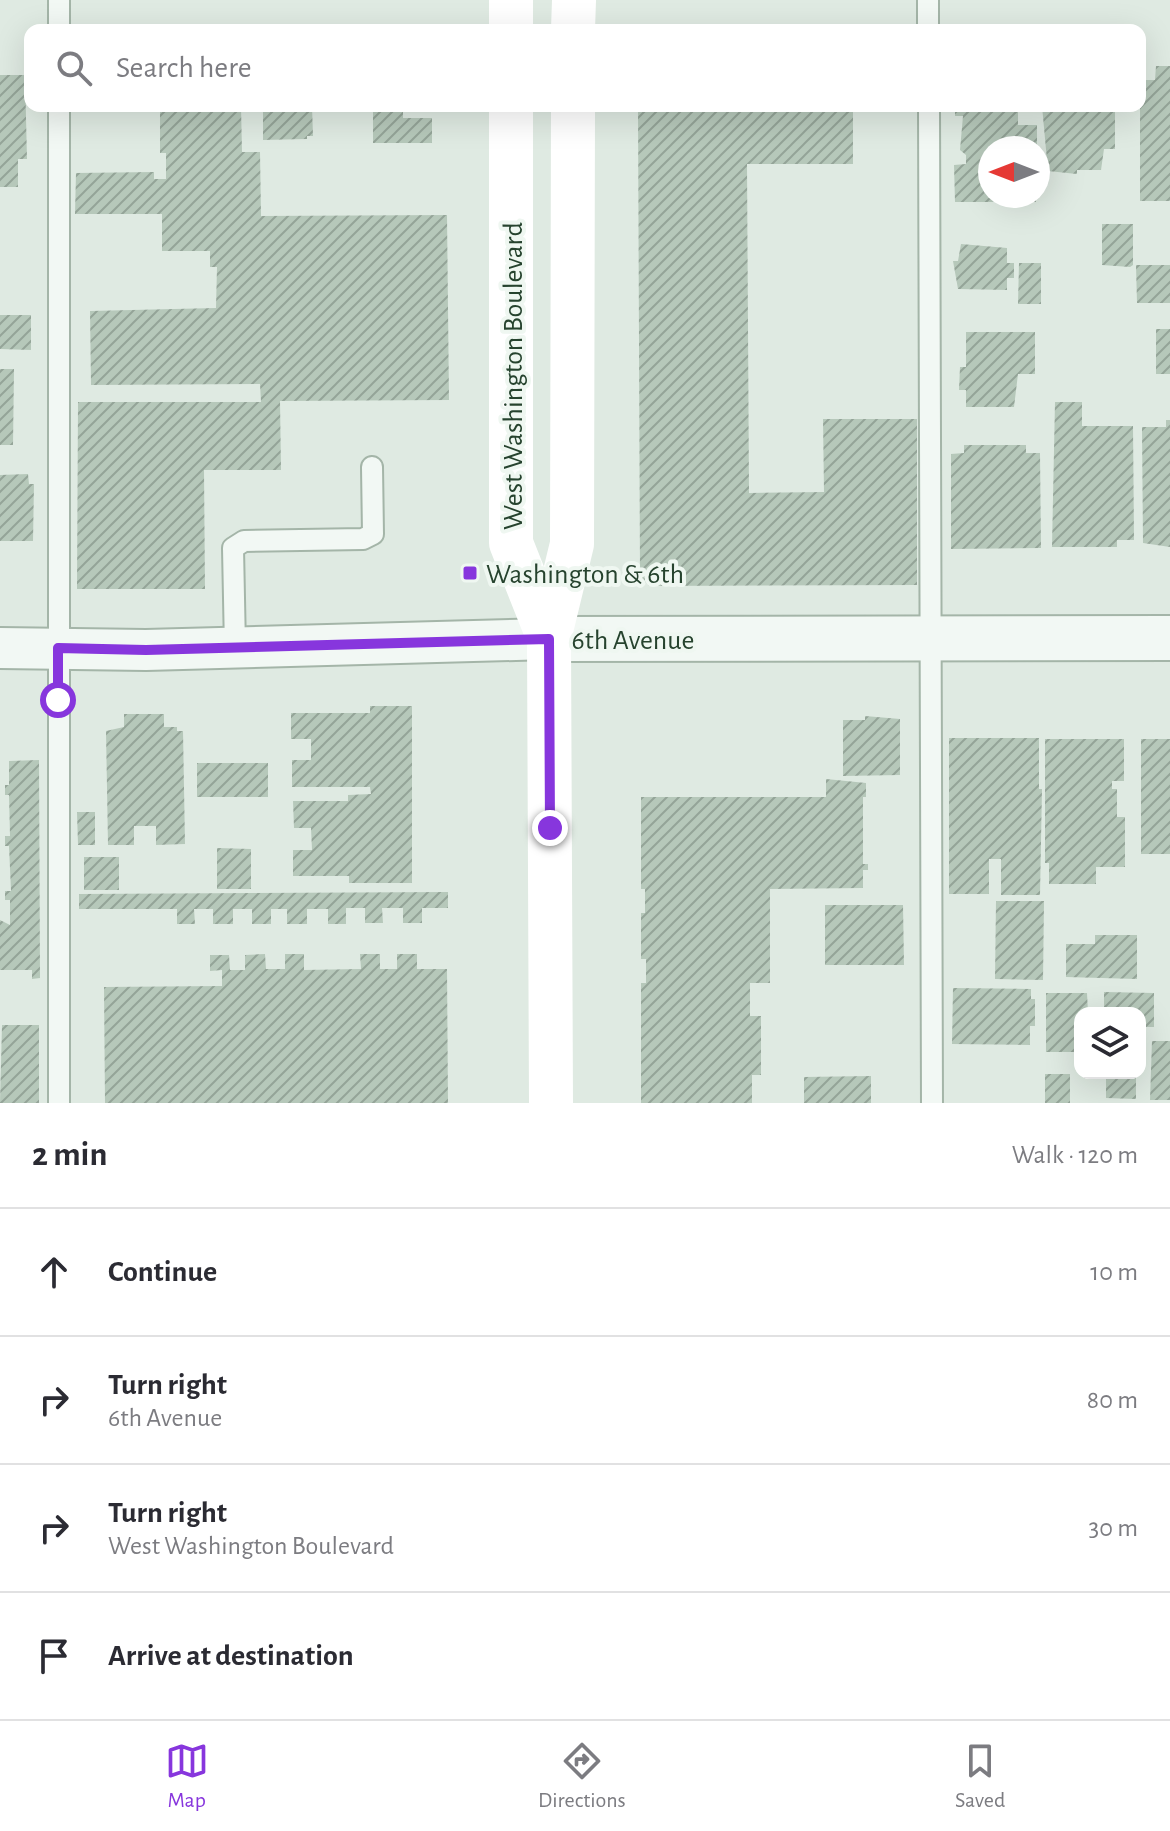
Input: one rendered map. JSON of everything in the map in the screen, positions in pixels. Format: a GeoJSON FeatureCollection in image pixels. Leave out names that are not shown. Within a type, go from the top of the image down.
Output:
{"type":"FeatureCollection","features":[{"type":"Feature","properties":{"kind":"main road"},"geometry":{"type":"LineString","coordinates":[[511,0],[511,24]]}},
{"type":"Feature","properties":{"kind":"main road"},"geometry":{"type":"LineString","coordinates":[[573,24],[574,0]]}},
{"type":"Feature","properties":{"kind":"main road","name":"West Washington Boulevard"},"geometry":{"type":"LineString","coordinates":[[511,112],[511,543],[549,639]]}},
{"type":"Feature","properties":{"kind":"main road","name":"West Washington Boulevard"},"geometry":{"type":"LineString","coordinates":[[551,1103],[549,639],[572,544],[573,112]]}},
{"type":"Feature","properties":{"kind":"street","name":"6th Avenue"},"geometry":{"type":"LineString","coordinates":[[0,648],[235,648],[549,639],[1170,638]]}},
{"type":"Feature","properties":{"kind":"lane"},"geometry":{"type":"LineString","coordinates":[[59,0],[59,24]]}},
{"type":"Feature","properties":{"kind":"lane"},"geometry":{"type":"LineString","coordinates":[[928,0],[928,24]]}},
{"type":"Feature","properties":{"kind":"lane"},"geometry":{"type":"LineString","coordinates":[[59,112],[59,1103]]}},
{"type":"Feature","properties":{"kind":"lane"},"geometry":{"type":"LineString","coordinates":[[929,112],[932,1103]]}},
{"type":"Feature","properties":{"kind":"lane"},"geometry":{"type":"LineString","coordinates":[[235,648],[233,548],[244,541],[363,539],[373,534],[372,467]]}},
{"type":"Feature","properties":{"kind":"building"},"geometry":{"type":"Polygon","coordinates":[[[1156,66],[1170,66],[1170,201],[1140,201],[1140,112],[1146,112],[1146,80],[1155,80],[1156,66]]]}},
{"type":"Feature","properties":{"kind":"building"},"geometry":{"type":"Polygon","coordinates":[[[0,75],[24,75],[27,159],[18,159],[18,187],[0,187],[0,75]]]}},
{"type":"Feature","properties":{"kind":"building"},"geometry":{"type":"Polygon","coordinates":[[[160,112],[241,112],[242,152],[260,152],[261,216],[447,215],[449,400],[280,401],[281,470],[204,470],[205,589],[77,589],[78,402],[261,402],[260,384],[91,385],[90,311],[216,308],[217,267],[210,267],[210,251],[162,251],[162,214],[75,214],[76,173],[154,172],[154,179],[166,179],[166,153],[160,153],[160,112]]]}},
{"type":"Feature","properties":{"kind":"building"},"geometry":{"type":"Polygon","coordinates":[[[263,112],[312,112],[313,136],[307,136],[307,139],[263,140],[263,112]]]}},
{"type":"Feature","properties":{"kind":"building"},"geometry":{"type":"Polygon","coordinates":[[[373,112],[403,112],[403,118],[432,118],[432,143],[373,143],[373,112]]]}},
{"type":"Feature","properties":{"kind":"building"},"geometry":{"type":"Polygon","coordinates":[[[638,112],[853,112],[853,164],[747,164],[749,493],[824,492],[823,419],[917,419],[917,585],[649,586],[640,577],[638,112]]]}},
{"type":"Feature","properties":{"kind":"building"},"geometry":{"type":"Polygon","coordinates":[[[955,112],[1018,112],[1018,125],[1037,125],[1037,136],[978,136],[978,202],[955,202],[954,165],[966,164],[966,155],[960,150],[963,116],[955,116],[955,112]]]}},
{"type":"Feature","properties":{"kind":"building"},"geometry":{"type":"Polygon","coordinates":[[[1043,112],[1115,112],[1115,149],[1104,149],[1101,170],[1077,170],[1077,174],[1050,171],[1050,136],[1045,136],[1043,112]]]}},
{"type":"Feature","properties":{"kind":"building"},"geometry":{"type":"Polygon","coordinates":[[[1102,224],[1133,224],[1133,265],[1102,265],[1102,224]]]}},
{"type":"Feature","properties":{"kind":"building"},"geometry":{"type":"Polygon","coordinates":[[[961,244],[1007,248],[1007,263],[1014,263],[1014,278],[1007,278],[1007,290],[958,289],[953,261],[958,261],[961,244]]]}},
{"type":"Feature","properties":{"kind":"building"},"geometry":{"type":"Polygon","coordinates":[[[1019,263],[1041,263],[1041,304],[1018,304],[1019,263]]]}},
{"type":"Feature","properties":{"kind":"building"},"geometry":{"type":"Polygon","coordinates":[[[1136,265],[1170,265],[1170,303],[1137,303],[1136,265]]]}},
{"type":"Feature","properties":{"kind":"building"},"geometry":{"type":"Polygon","coordinates":[[[0,315],[31,315],[31,350],[0,349],[0,315]]]}},
{"type":"Feature","properties":{"kind":"building"},"geometry":{"type":"Polygon","coordinates":[[[1156,329],[1170,329],[1170,374],[1156,374],[1156,329]]]}},
{"type":"Feature","properties":{"kind":"building"},"geometry":{"type":"Polygon","coordinates":[[[966,332],[1035,332],[1035,374],[1018,374],[1014,407],[966,407],[966,390],[959,390],[960,367],[966,367],[966,332]]]}},
{"type":"Feature","properties":{"kind":"building"},"geometry":{"type":"Polygon","coordinates":[[[0,369],[14,369],[13,445],[0,445],[0,369]]]}},
{"type":"Feature","properties":{"kind":"building"},"geometry":{"type":"Polygon","coordinates":[[[1055,402],[1082,402],[1082,426],[1133,426],[1134,540],[1117,540],[1117,547],[1052,547],[1055,402]]]}},
{"type":"Feature","properties":{"kind":"building"},"geometry":{"type":"Polygon","coordinates":[[[1166,420],[1170,420],[1170,547],[1143,543],[1142,427],[1166,427],[1166,420]]]}},
{"type":"Feature","properties":{"kind":"building"},"geometry":{"type":"Polygon","coordinates":[[[964,445],[1026,445],[1026,453],[1040,453],[1041,548],[951,549],[951,454],[964,453],[964,445]]]}},
{"type":"Feature","properties":{"kind":"building"},"geometry":{"type":"Polygon","coordinates":[[[28,474],[29,484],[34,484],[33,541],[0,541],[0,475],[28,474]]]}},
{"type":"Feature","properties":{"kind":"building"},"geometry":{"type":"Polygon","coordinates":[[[370,706],[412,706],[412,883],[349,883],[349,876],[293,876],[293,850],[312,850],[311,828],[294,828],[293,801],[348,801],[348,795],[371,794],[370,787],[292,787],[292,760],[311,760],[311,739],[291,739],[291,713],[370,713],[370,706]]]}},
{"type":"Feature","properties":{"kind":"building"},"geometry":{"type":"Polygon","coordinates":[[[124,714],[164,714],[164,727],[177,727],[177,731],[183,731],[185,844],[156,845],[156,826],[134,826],[134,845],[108,845],[106,731],[124,727],[124,714]]]}},
{"type":"Feature","properties":{"kind":"building"},"geometry":{"type":"Polygon","coordinates":[[[865,716],[900,719],[900,775],[843,776],[843,720],[865,720],[865,716]]]}},
{"type":"Feature","properties":{"kind":"building"},"geometry":{"type":"Polygon","coordinates":[[[949,738],[1039,738],[1039,789],[1042,789],[1040,895],[1001,895],[1001,859],[989,859],[989,894],[949,894],[949,738]]]}},
{"type":"Feature","properties":{"kind":"building"},"geometry":{"type":"Polygon","coordinates":[[[1045,739],[1124,739],[1124,781],[1112,781],[1112,789],[1117,789],[1117,817],[1125,817],[1125,867],[1096,867],[1096,884],[1049,884],[1049,863],[1045,863],[1045,739]]]}},
{"type":"Feature","properties":{"kind":"building"},"geometry":{"type":"Polygon","coordinates":[[[1141,739],[1170,739],[1170,854],[1141,854],[1141,739]]]}},
{"type":"Feature","properties":{"kind":"building"},"geometry":{"type":"Polygon","coordinates":[[[39,760],[40,978],[32,979],[32,970],[0,970],[0,920],[10,925],[10,900],[5,900],[5,891],[11,891],[9,846],[5,846],[5,836],[10,836],[9,795],[5,795],[5,785],[9,785],[9,761],[39,760]]]}},
{"type":"Feature","properties":{"kind":"building"},"geometry":{"type":"Polygon","coordinates":[[[197,763],[268,763],[268,797],[197,797],[197,763]]]}},
{"type":"Feature","properties":{"kind":"building"},"geometry":{"type":"Polygon","coordinates":[[[826,779],[866,783],[866,797],[863,797],[863,864],[868,864],[868,870],[863,870],[863,888],[770,889],[770,983],[750,983],[750,1016],[761,1016],[761,1075],[752,1075],[752,1103],[641,1103],[641,983],[646,983],[646,959],[641,959],[641,913],[645,913],[645,889],[641,889],[641,797],[826,797],[826,779]]]}},
{"type":"Feature","properties":{"kind":"building"},"geometry":{"type":"Polygon","coordinates":[[[77,812],[95,812],[95,845],[78,845],[77,812]]]}},
{"type":"Feature","properties":{"kind":"building"},"geometry":{"type":"Polygon","coordinates":[[[217,848],[251,849],[251,889],[217,889],[217,848]]]}},
{"type":"Feature","properties":{"kind":"building"},"geometry":{"type":"Polygon","coordinates":[[[84,857],[119,857],[119,890],[84,890],[84,857]]]}},
{"type":"Feature","properties":{"kind":"building"},"geometry":{"type":"Polygon","coordinates":[[[448,892],[448,908],[422,908],[422,923],[403,923],[403,908],[382,908],[383,923],[365,923],[365,908],[346,908],[346,924],[328,924],[328,909],[307,909],[307,924],[287,924],[287,909],[271,909],[271,924],[252,924],[252,909],[233,909],[233,924],[213,924],[213,909],[194,909],[195,924],[177,924],[177,909],[79,909],[79,894],[448,892]]]}},
{"type":"Feature","properties":{"kind":"building"},"geometry":{"type":"Polygon","coordinates":[[[996,901],[1044,901],[1043,980],[995,979],[996,901]]]}},
{"type":"Feature","properties":{"kind":"building"},"geometry":{"type":"Polygon","coordinates":[[[825,905],[903,905],[904,965],[825,965],[825,905]]]}},
{"type":"Feature","properties":{"kind":"building"},"geometry":{"type":"Polygon","coordinates":[[[1095,935],[1137,935],[1137,979],[1066,977],[1066,944],[1095,944],[1095,935]]]}},
{"type":"Feature","properties":{"kind":"building"},"geometry":{"type":"Polygon","coordinates":[[[265,954],[266,969],[285,969],[285,954],[304,954],[304,970],[361,969],[360,954],[380,954],[380,969],[397,969],[397,954],[417,954],[417,969],[447,969],[448,1103],[105,1103],[104,987],[222,986],[222,970],[210,971],[210,955],[229,955],[230,970],[245,970],[245,955],[265,954]]]}},
{"type":"Feature","properties":{"kind":"building"},"geometry":{"type":"Polygon","coordinates":[[[953,988],[1031,989],[1031,999],[1035,999],[1035,1026],[1030,1026],[1030,1045],[952,1044],[953,988]]]}},
{"type":"Feature","properties":{"kind":"building"},"geometry":{"type":"Polygon","coordinates":[[[1104,992],[1154,993],[1154,1027],[1146,1027],[1146,1007],[1104,1007],[1104,992]]]}},
{"type":"Feature","properties":{"kind":"building"},"geometry":{"type":"Polygon","coordinates":[[[1046,993],[1087,993],[1088,1007],[1074,1007],[1074,1052],[1046,1052],[1046,993]]]}},
{"type":"Feature","properties":{"kind":"building"},"geometry":{"type":"Polygon","coordinates":[[[2,1025],[39,1025],[39,1103],[0,1103],[2,1025]]]}},
{"type":"Feature","properties":{"kind":"building"},"geometry":{"type":"Polygon","coordinates":[[[1152,1041],[1170,1041],[1170,1100],[1150,1100],[1152,1041]]]}},
{"type":"Feature","properties":{"kind":"building"},"geometry":{"type":"Polygon","coordinates":[[[1045,1074],[1070,1074],[1070,1103],[1045,1103],[1045,1074]]]}},
{"type":"Feature","properties":{"kind":"building"},"geometry":{"type":"Polygon","coordinates":[[[871,1076],[871,1103],[804,1103],[804,1077],[871,1076]]]}},
{"type":"Feature","properties":{"kind":"building"},"geometry":{"type":"Polygon","coordinates":[[[1106,1079],[1136,1079],[1136,1099],[1106,1098],[1106,1079]]]}},
{"type":"Feature","properties":{"kind":"place","name":"Washington & 6th"},"geometry":{"type":"Point","coordinates":[470,573]}},
{"type":"Feature","properties":{"kind":"route"},"geometry":{"type":"LineString","coordinates":[[58,700],[58,648],[146,650],[549,639],[550,828]]}}]}
